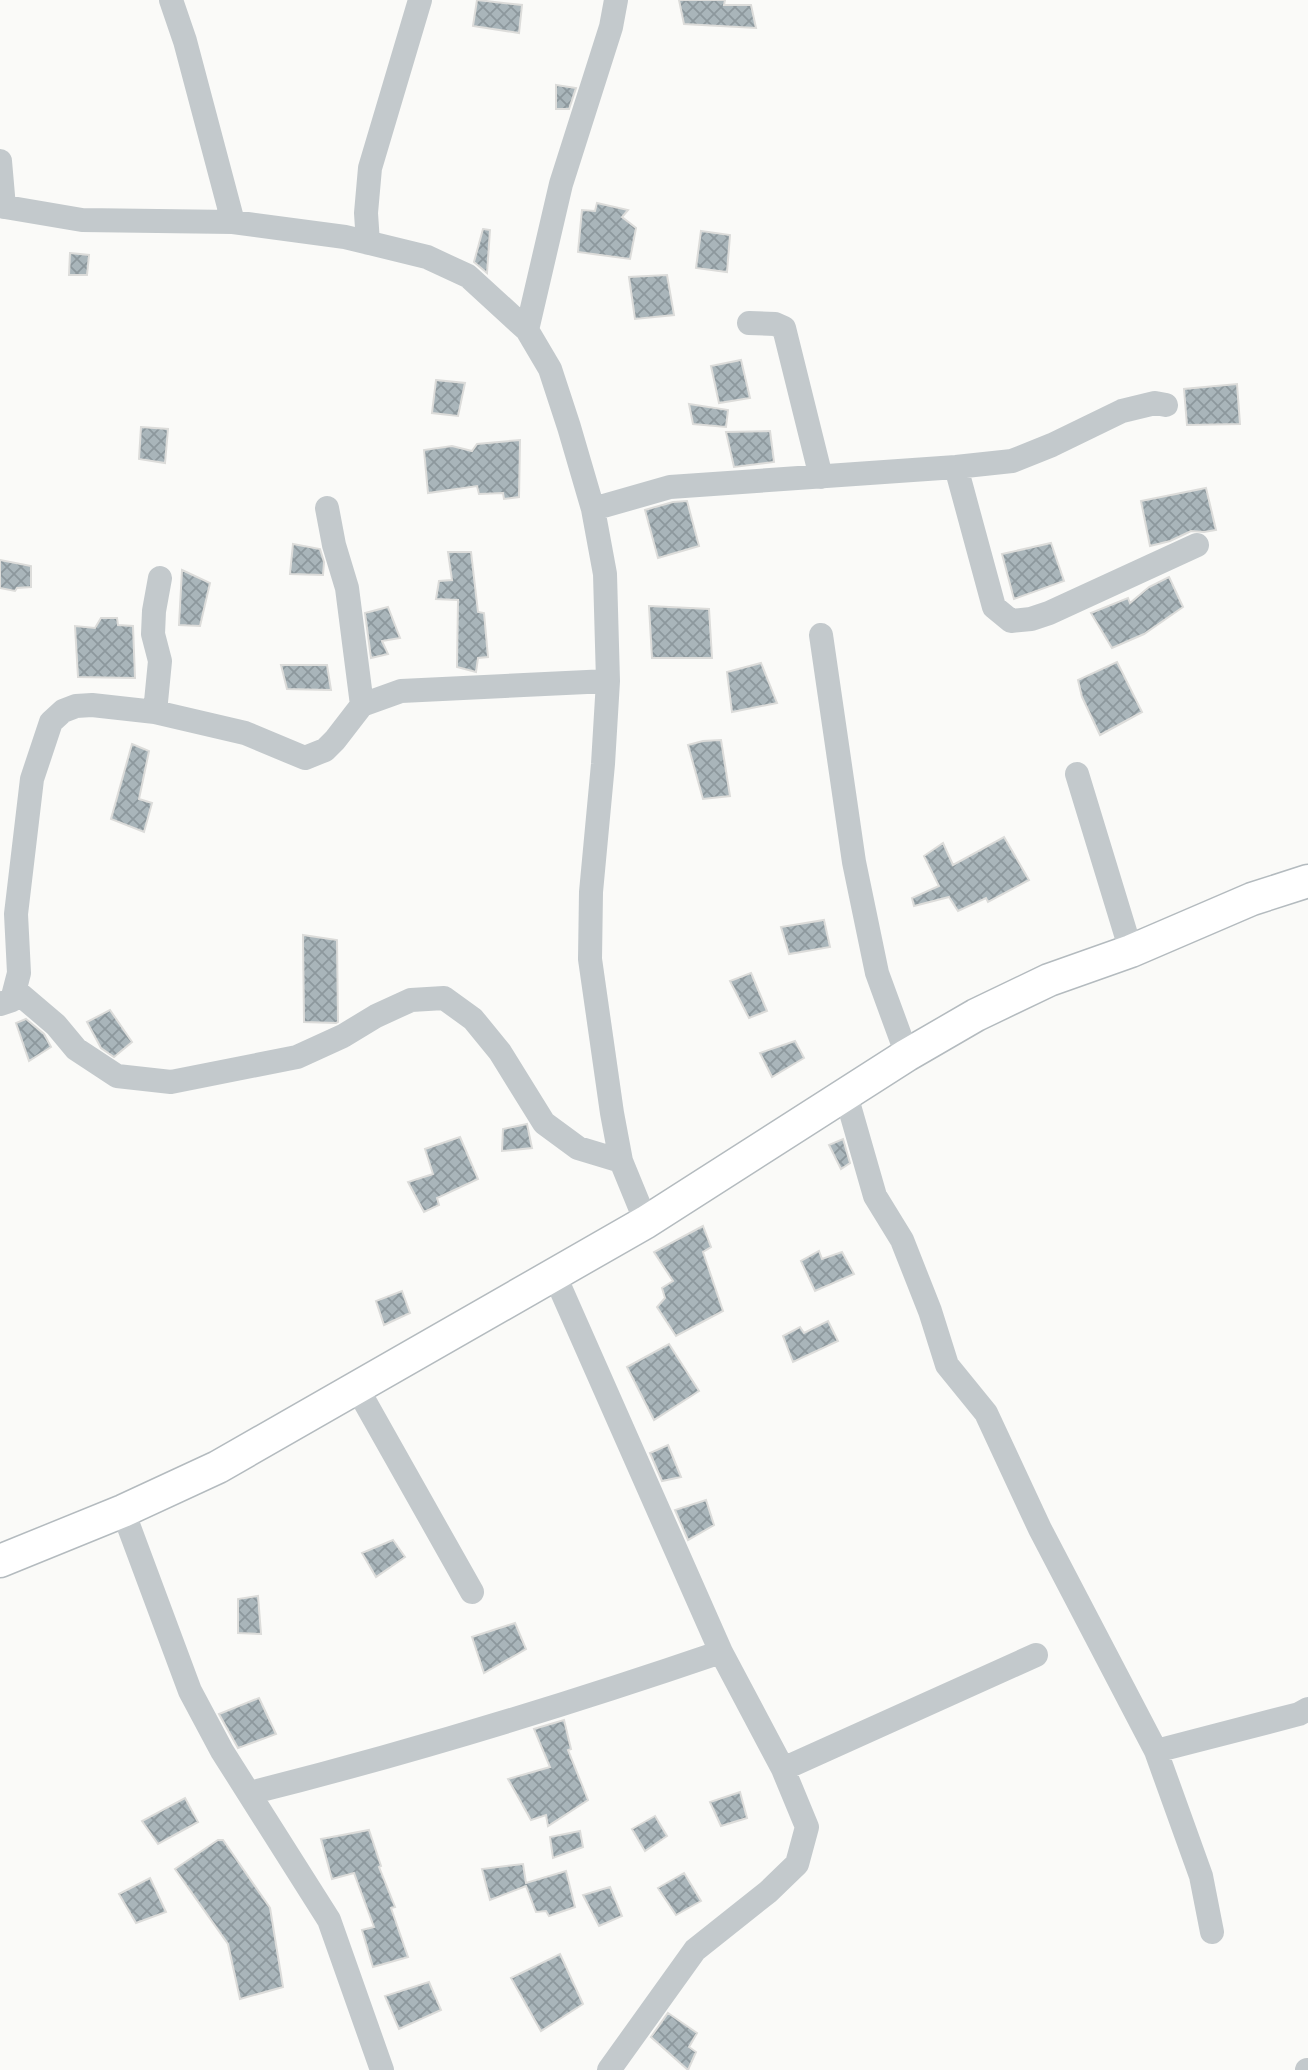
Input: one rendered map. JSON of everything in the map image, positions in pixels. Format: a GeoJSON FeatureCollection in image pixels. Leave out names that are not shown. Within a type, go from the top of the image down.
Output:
{"type":"FeatureCollection","features":[{"type":"Feature","properties":{"kind":"main road"},"geometry":{"type":"LineString","coordinates":[[0,1562],[218,1467],[555,1276],[646,1222],[907,1055],[1019,993],[1131,951],[1252,899],[1308,881]]}},
{"type":"Feature","properties":{"kind":"street"},"geometry":{"type":"LineString","coordinates":[[171,0],[185,41],[233,222]]}},
{"type":"Feature","properties":{"kind":"street"},"geometry":{"type":"LineString","coordinates":[[368,243],[366,213],[370,168],[419,0]]}},
{"type":"Feature","properties":{"kind":"street"},"geometry":{"type":"LineString","coordinates":[[527,330],[561,184],[611,27],[616,0]]}},
{"type":"Feature","properties":{"kind":"street"},"geometry":{"type":"LineString","coordinates":[[0,161],[2,207],[82,220],[233,222],[345,237],[427,257],[468,276],[527,330],[550,369],[593,509],[605,574],[608,681],[591,892],[590,959],[611,1112],[621,1161],[646,1222]]}},
{"type":"Feature","properties":{"kind":"street"},"geometry":{"type":"LineString","coordinates":[[750,323],[775,324],[784,328],[821,477]]}},
{"type":"Feature","properties":{"kind":"street"},"geometry":{"type":"LineString","coordinates":[[593,509],[670,487],[1012,461],[1122,411],[1155,403],[1166,405]]}},
{"type":"Feature","properties":{"kind":"street"},"geometry":{"type":"LineString","coordinates":[[956,467],[995,607],[1011,621],[1031,619],[1049,613],[1198,545]]}},
{"type":"Feature","properties":{"kind":"street"},"geometry":{"type":"LineString","coordinates":[[327,508],[334,545],[347,588],[362,705]]}},
{"type":"Feature","properties":{"kind":"street"},"geometry":{"type":"LineString","coordinates":[[155,712],[160,661],[153,634],[153,611],[160,578]]}},
{"type":"Feature","properties":{"kind":"street"},"geometry":{"type":"LineString","coordinates":[[821,635],[857,874],[877,973],[907,1055]]}},
{"type":"Feature","properties":{"kind":"street"},"geometry":{"type":"LineString","coordinates":[[608,681],[401,691],[362,705],[330,745],[305,758],[245,733],[155,712],[76,706],[63,712],[51,722],[32,779],[16,914],[19,973],[8,998],[56,1025],[76,1049],[117,1076],[172,1082],[297,1057],[411,1000],[444,998],[473,1019],[500,1052],[544,1123],[578,1148],[621,1161]]}},
{"type":"Feature","properties":{"kind":"street"},"geometry":{"type":"LineString","coordinates":[[1077,774],[1131,951]]}},
{"type":"Feature","properties":{"kind":"street"},"geometry":{"type":"LineString","coordinates":[[846,1095],[875,1196],[902,1240],[914,1278],[930,1311],[947,1365],[986,1413],[1040,1530],[1156,1751],[1201,1876],[1212,1932]]}},
{"type":"Feature","properties":{"kind":"street"},"geometry":{"type":"LineString","coordinates":[[555,1276],[721,1652],[783,1769],[807,1827],[797,1864],[768,1892],[695,1951],[609,2070]]}},
{"type":"Feature","properties":{"kind":"street"},"geometry":{"type":"LineString","coordinates":[[357,1388],[472,1592]]}},
{"type":"Feature","properties":{"kind":"street"},"geometry":{"type":"LineString","coordinates":[[122,1511],[190,1691],[222,1751],[329,1920],[382,2070]]}},
{"type":"Feature","properties":{"kind":"street"},"geometry":{"type":"LineString","coordinates":[[250,1794],[361,1765],[577,1701],[721,1652]]}},
{"type":"Feature","properties":{"kind":"street"},"geometry":{"type":"LineString","coordinates":[[783,1769],[1036,1656]]}},
{"type":"Feature","properties":{"kind":"street"},"geometry":{"type":"LineString","coordinates":[[1156,1751],[1299,1714],[1308,1709]]}},
{"type":"Feature","properties":{"kind":"building"},"geometry":{"type":"Polygon","coordinates":[[[477,0],[522,5],[519,33],[473,26],[477,0]]]}},
{"type":"Feature","properties":{"kind":"building"},"geometry":{"type":"Polygon","coordinates":[[[679,0],[725,0],[724,5],[751,5],[756,28],[684,24],[679,0]]]}},
{"type":"Feature","properties":{"kind":"building"},"geometry":{"type":"Polygon","coordinates":[[[556,85],[576,88],[569,109],[556,109],[556,85]]]}},
{"type":"Feature","properties":{"kind":"building"},"geometry":{"type":"Polygon","coordinates":[[[597,203],[628,210],[622,217],[636,228],[630,259],[578,252],[582,210],[595,211],[597,203]]]}},
{"type":"Feature","properties":{"kind":"building"},"geometry":{"type":"Polygon","coordinates":[[[483,229],[490,230],[487,273],[474,262],[483,229]]]}},
{"type":"Feature","properties":{"kind":"building"},"geometry":{"type":"Polygon","coordinates":[[[701,231],[730,235],[727,272],[696,268],[701,231]]]}},
{"type":"Feature","properties":{"kind":"building"},"geometry":{"type":"Polygon","coordinates":[[[70,253],[89,255],[87,275],[69,275],[70,253]]]}},
{"type":"Feature","properties":{"kind":"building"},"geometry":{"type":"Polygon","coordinates":[[[667,275],[674,315],[635,319],[629,277],[667,275]]]}},
{"type":"Feature","properties":{"kind":"building"},"geometry":{"type":"Polygon","coordinates":[[[741,360],[750,398],[719,403],[711,366],[741,360]]]}},
{"type":"Feature","properties":{"kind":"building"},"geometry":{"type":"Polygon","coordinates":[[[436,380],[465,383],[458,416],[432,413],[436,380]]]}},
{"type":"Feature","properties":{"kind":"building"},"geometry":{"type":"Polygon","coordinates":[[[1237,384],[1240,424],[1187,425],[1184,389],[1237,384]]]}},
{"type":"Feature","properties":{"kind":"building"},"geometry":{"type":"Polygon","coordinates":[[[689,404],[728,410],[726,427],[693,424],[689,404]]]}},
{"type":"Feature","properties":{"kind":"building"},"geometry":{"type":"Polygon","coordinates":[[[141,427],[168,429],[165,463],[139,459],[141,427]]]}},
{"type":"Feature","properties":{"kind":"building"},"geometry":{"type":"Polygon","coordinates":[[[770,431],[774,462],[734,467],[726,432],[770,431]]]}},
{"type":"Feature","properties":{"kind":"building"},"geometry":{"type":"Polygon","coordinates":[[[520,440],[519,497],[504,499],[503,493],[479,494],[477,486],[428,493],[424,450],[452,446],[472,451],[477,444],[520,440]]]}},
{"type":"Feature","properties":{"kind":"building"},"geometry":{"type":"Polygon","coordinates":[[[1206,488],[1216,530],[1191,531],[1170,541],[1150,546],[1141,501],[1206,488]]]}},
{"type":"Feature","properties":{"kind":"building"},"geometry":{"type":"Polygon","coordinates":[[[687,501],[699,546],[658,558],[645,510],[687,501]]]}},
{"type":"Feature","properties":{"kind":"building"},"geometry":{"type":"Polygon","coordinates":[[[1051,543],[1064,581],[1014,599],[1002,554],[1051,543]]]}},
{"type":"Feature","properties":{"kind":"building"},"geometry":{"type":"Polygon","coordinates":[[[293,544],[320,549],[324,562],[323,575],[290,574],[293,544]]]}},
{"type":"Feature","properties":{"kind":"building"},"geometry":{"type":"Polygon","coordinates":[[[448,552],[471,552],[478,612],[484,613],[488,657],[478,658],[476,672],[457,667],[458,600],[436,599],[439,581],[452,580],[448,552]]]}},
{"type":"Feature","properties":{"kind":"building"},"geometry":{"type":"Polygon","coordinates":[[[0,560],[31,566],[31,587],[17,588],[15,591],[0,588],[0,560]]]}},
{"type":"Feature","properties":{"kind":"building"},"geometry":{"type":"Polygon","coordinates":[[[182,570],[210,583],[200,626],[179,625],[182,570]]]}},
{"type":"Feature","properties":{"kind":"building"},"geometry":{"type":"Polygon","coordinates":[[[1169,577],[1183,607],[1144,634],[1112,648],[1091,613],[1128,598],[1130,603],[1149,587],[1169,577]]]}},
{"type":"Feature","properties":{"kind":"building"},"geometry":{"type":"Polygon","coordinates":[[[649,606],[709,609],[712,658],[652,658],[649,606]]]}},
{"type":"Feature","properties":{"kind":"building"},"geometry":{"type":"Polygon","coordinates":[[[388,607],[400,638],[382,641],[388,654],[371,658],[365,613],[388,607]]]}},
{"type":"Feature","properties":{"kind":"building"},"geometry":{"type":"Polygon","coordinates":[[[101,618],[117,618],[118,625],[133,626],[135,678],[78,677],[75,626],[95,628],[101,618]]]}},
{"type":"Feature","properties":{"kind":"building"},"geometry":{"type":"Polygon","coordinates":[[[1117,662],[1142,712],[1100,735],[1082,697],[1078,680],[1117,662]]]}},
{"type":"Feature","properties":{"kind":"building"},"geometry":{"type":"Polygon","coordinates":[[[761,663],[777,703],[732,712],[727,672],[761,663]]]}},
{"type":"Feature","properties":{"kind":"building"},"geometry":{"type":"Polygon","coordinates":[[[281,665],[327,665],[331,690],[287,689],[281,665]]]}},
{"type":"Feature","properties":{"kind":"building"},"geometry":{"type":"Polygon","coordinates":[[[721,740],[730,796],[703,799],[688,745],[721,740]]]}},
{"type":"Feature","properties":{"kind":"building"},"geometry":{"type":"Polygon","coordinates":[[[132,744],[149,751],[139,799],[152,803],[144,832],[111,819],[132,744]]]}},
{"type":"Feature","properties":{"kind":"building"},"geometry":{"type":"Polygon","coordinates":[[[1004,837],[1029,880],[988,902],[986,898],[958,911],[949,897],[914,906],[912,898],[939,886],[924,856],[943,843],[953,865],[1004,837]]]}},
{"type":"Feature","properties":{"kind":"building"},"geometry":{"type":"Polygon","coordinates":[[[824,920],[830,947],[789,954],[781,927],[824,920]]]}},
{"type":"Feature","properties":{"kind":"building"},"geometry":{"type":"Polygon","coordinates":[[[303,935],[337,940],[336,1023],[304,1022],[303,935]]]}},
{"type":"Feature","properties":{"kind":"building"},"geometry":{"type":"Polygon","coordinates":[[[751,973],[767,1011],[749,1018],[730,981],[751,973]]]}},
{"type":"Feature","properties":{"kind":"building"},"geometry":{"type":"Polygon","coordinates":[[[110,1010],[132,1042],[114,1057],[101,1048],[87,1022],[110,1010]]]}},
{"type":"Feature","properties":{"kind":"building"},"geometry":{"type":"Polygon","coordinates":[[[26,1019],[44,1034],[51,1047],[29,1061],[16,1023],[26,1019]]]}},
{"type":"Feature","properties":{"kind":"building"},"geometry":{"type":"Polygon","coordinates":[[[795,1041],[804,1058],[772,1077],[760,1053],[795,1041]]]}},
{"type":"Feature","properties":{"kind":"building"},"geometry":{"type":"Polygon","coordinates":[[[527,1124],[532,1148],[502,1151],[503,1129],[527,1124]]]}},
{"type":"Feature","properties":{"kind":"building"},"geometry":{"type":"Polygon","coordinates":[[[460,1137],[478,1179],[437,1198],[439,1205],[424,1212],[408,1182],[433,1174],[425,1149],[460,1137]]]}},
{"type":"Feature","properties":{"kind":"building"},"geometry":{"type":"Polygon","coordinates":[[[843,1139],[850,1163],[841,1169],[829,1145],[843,1139]]]}},
{"type":"Feature","properties":{"kind":"building"},"geometry":{"type":"Polygon","coordinates":[[[703,1226],[711,1247],[703,1252],[723,1311],[676,1336],[657,1307],[665,1298],[662,1288],[673,1281],[654,1252],[703,1226]]]}},
{"type":"Feature","properties":{"kind":"building"},"geometry":{"type":"Polygon","coordinates":[[[819,1251],[822,1259],[842,1252],[854,1274],[815,1291],[801,1261],[819,1251]]]}},
{"type":"Feature","properties":{"kind":"building"},"geometry":{"type":"Polygon","coordinates":[[[402,1291],[410,1313],[384,1325],[376,1301],[402,1291]]]}},
{"type":"Feature","properties":{"kind":"building"},"geometry":{"type":"Polygon","coordinates":[[[828,1321],[838,1341],[793,1362],[783,1336],[800,1327],[804,1333],[828,1321]]]}},
{"type":"Feature","properties":{"kind":"building"},"geometry":{"type":"Polygon","coordinates":[[[669,1344],[699,1391],[654,1420],[627,1367],[669,1344]]]}},
{"type":"Feature","properties":{"kind":"building"},"geometry":{"type":"Polygon","coordinates":[[[668,1445],[681,1477],[662,1481],[650,1453],[668,1445]]]}},
{"type":"Feature","properties":{"kind":"building"},"geometry":{"type":"Polygon","coordinates":[[[706,1500],[714,1525],[688,1540],[675,1510],[706,1500]]]}},
{"type":"Feature","properties":{"kind":"building"},"geometry":{"type":"Polygon","coordinates":[[[393,1540],[405,1557],[376,1577],[362,1553],[393,1540]]]}},
{"type":"Feature","properties":{"kind":"building"},"geometry":{"type":"Polygon","coordinates":[[[258,1596],[261,1634],[238,1633],[238,1599],[258,1596]]]}},
{"type":"Feature","properties":{"kind":"building"},"geometry":{"type":"Polygon","coordinates":[[[515,1623],[526,1649],[484,1673],[472,1637],[515,1623]]]}},
{"type":"Feature","properties":{"kind":"building"},"geometry":{"type":"Polygon","coordinates":[[[259,1698],[276,1734],[238,1748],[219,1714],[259,1698]]]}},
{"type":"Feature","properties":{"kind":"building"},"geometry":{"type":"Polygon","coordinates":[[[564,1720],[571,1749],[568,1750],[588,1800],[548,1826],[546,1815],[531,1820],[508,1779],[550,1767],[534,1729],[564,1720]]]}},
{"type":"Feature","properties":{"kind":"building"},"geometry":{"type":"Polygon","coordinates":[[[740,1792],[747,1818],[721,1826],[710,1802],[740,1792]]]}},
{"type":"Feature","properties":{"kind":"building"},"geometry":{"type":"Polygon","coordinates":[[[185,1798],[198,1822],[158,1844],[142,1821],[185,1798]]]}},
{"type":"Feature","properties":{"kind":"building"},"geometry":{"type":"Polygon","coordinates":[[[655,1816],[667,1836],[645,1851],[632,1829],[655,1816]]]}},
{"type":"Feature","properties":{"kind":"building"},"geometry":{"type":"Polygon","coordinates":[[[369,1830],[381,1866],[379,1867],[395,1907],[391,1908],[408,1957],[373,1967],[362,1930],[374,1927],[354,1873],[332,1879],[321,1839],[369,1830]]]}},
{"type":"Feature","properties":{"kind":"building"},"geometry":{"type":"Polygon","coordinates":[[[580,1831],[583,1847],[553,1858],[550,1837],[580,1831]]]}},
{"type":"Feature","properties":{"kind":"building"},"geometry":{"type":"Polygon","coordinates":[[[218,1840],[223,1840],[270,1908],[283,1987],[240,1999],[228,1944],[175,1869],[218,1840]]]}},
{"type":"Feature","properties":{"kind":"building"},"geometry":{"type":"Polygon","coordinates":[[[523,1864],[526,1883],[566,1871],[575,1907],[549,1916],[546,1911],[536,1912],[526,1886],[490,1900],[482,1869],[523,1864]]]}},
{"type":"Feature","properties":{"kind":"building"},"geometry":{"type":"Polygon","coordinates":[[[684,1873],[701,1901],[676,1915],[658,1888],[684,1873]]]}},
{"type":"Feature","properties":{"kind":"building"},"geometry":{"type":"Polygon","coordinates":[[[150,1878],[166,1912],[136,1923],[119,1894],[150,1878]]]}},
{"type":"Feature","properties":{"kind":"building"},"geometry":{"type":"Polygon","coordinates":[[[610,1887],[622,1916],[599,1926],[583,1895],[610,1887]]]}},
{"type":"Feature","properties":{"kind":"building"},"geometry":{"type":"Polygon","coordinates":[[[560,1954],[583,2004],[541,2031],[511,1978],[560,1954]]]}},
{"type":"Feature","properties":{"kind":"building"},"geometry":{"type":"Polygon","coordinates":[[[429,1982],[441,2010],[399,2029],[385,1996],[429,1982]]]}},
{"type":"Feature","properties":{"kind":"building"},"geometry":{"type":"Polygon","coordinates":[[[668,2013],[697,2033],[689,2047],[696,2052],[688,2070],[651,2037],[668,2013]]]}}]}
